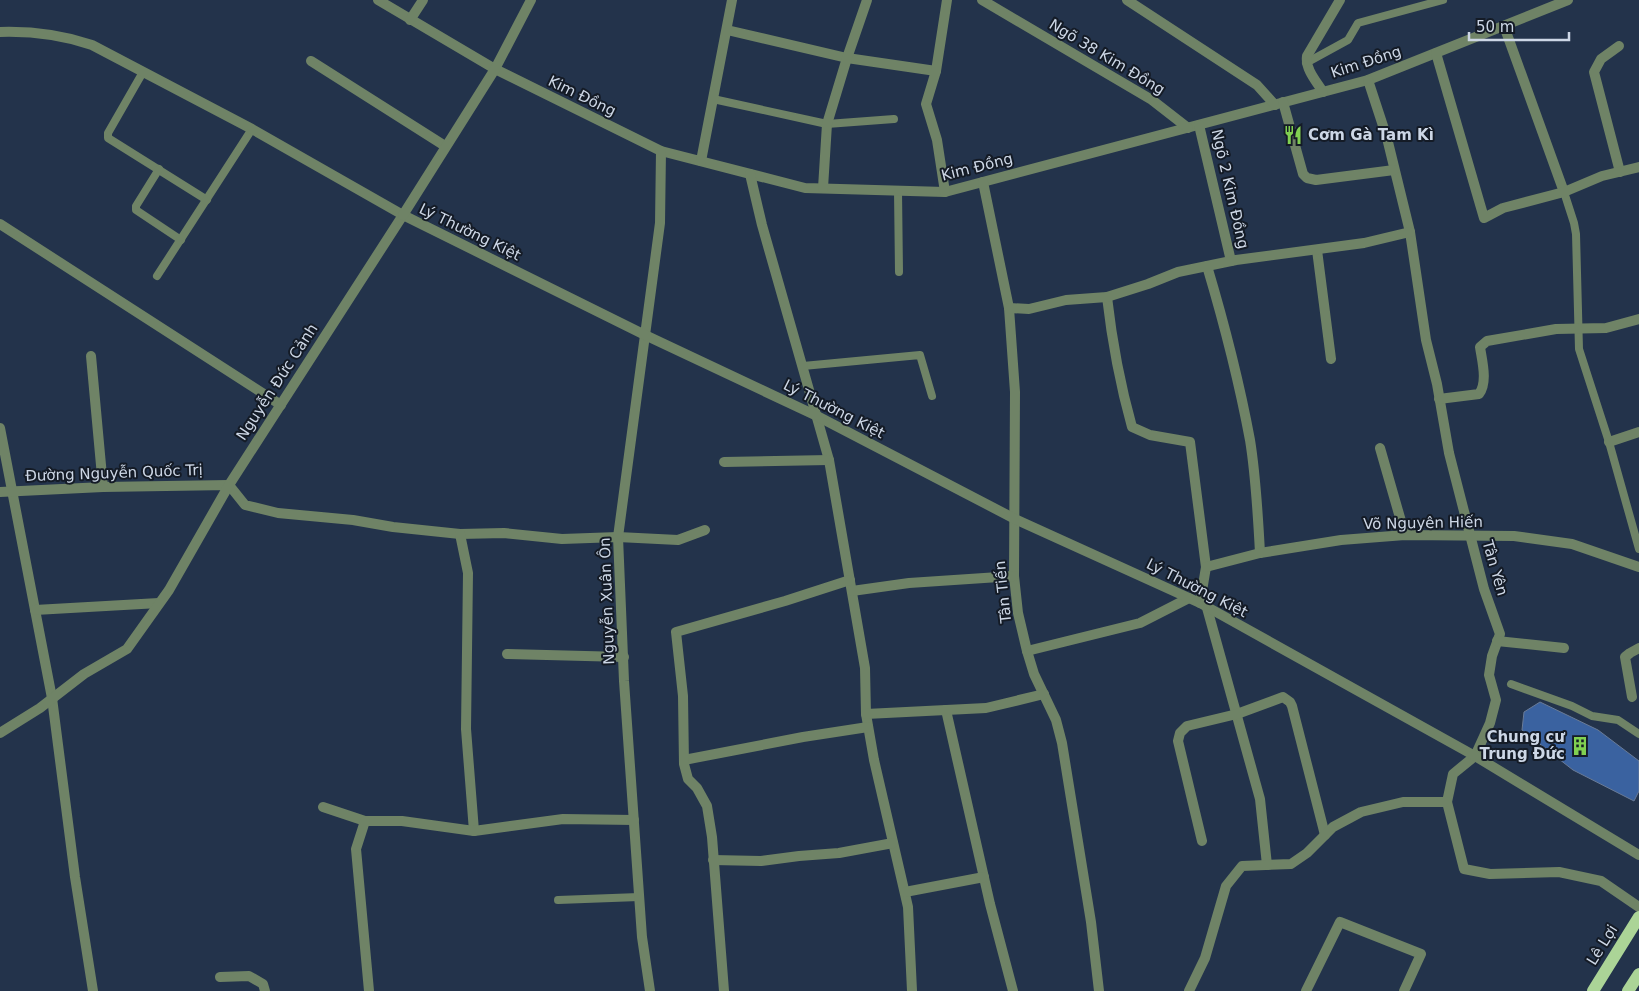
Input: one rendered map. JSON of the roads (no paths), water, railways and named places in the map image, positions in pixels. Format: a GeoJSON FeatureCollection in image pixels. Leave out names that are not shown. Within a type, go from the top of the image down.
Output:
{"type":"FeatureCollection","features":[{"type":"Feature","properties":{"kind":"main road","name":"Lê Lợi"},"geometry":{"type":"LineString","coordinates":[[1593,991],[1639,917]]}},
{"type":"Feature","properties":{"kind":"main road"},"geometry":{"type":"LineString","coordinates":[[1628,991],[1639,974]]}},
{"type":"Feature","properties":{"kind":"street","name":"Kim Đồng"},"geometry":{"type":"LineString","coordinates":[[378,0],[495,69],[661,152],[805,188],[944,192],[1368,80],[1568,0]]}},
{"type":"Feature","properties":{"kind":"street"},"geometry":{"type":"LineString","coordinates":[[410,20],[423,0]]}},
{"type":"Feature","properties":{"kind":"street","name":"Nguyễn Đức Cảnh"},"geometry":{"type":"LineString","coordinates":[[0,733],[40,708],[84,674],[127,649],[169,590],[229,485],[495,69],[531,0]]}},
{"type":"Feature","properties":{"kind":"street"},"geometry":{"type":"LineString","coordinates":[[701,161],[732,0]]}},
{"type":"Feature","properties":{"kind":"street"},"geometry":{"type":"LineString","coordinates":[[822,188],[827,124],[867,0]]}},
{"type":"Feature","properties":{"kind":"street"},"geometry":{"type":"LineString","coordinates":[[944,192],[937,140],[926,104],[936,71],[947,0]]}},
{"type":"Feature","properties":{"kind":"street","name":"Ngõ 38 Kim Đồng"},"geometry":{"type":"LineString","coordinates":[[982,0],[1152,100],[1188,128]]}},
{"type":"Feature","properties":{"kind":"street"},"geometry":{"type":"LineString","coordinates":[[1128,0],[1257,85],[1279,104],[1303,174],[1307,178],[1316,180],[1394,170]]}},
{"type":"Feature","properties":{"kind":"street"},"geometry":{"type":"LineString","coordinates":[[1323,92],[1306,63],[1310,48],[1340,0]]}},
{"type":"Feature","properties":{"kind":"street"},"geometry":{"type":"LineString","coordinates":[[1504,26],[1564,192]]}},
{"type":"Feature","properties":{"kind":"street"},"geometry":{"type":"LineString","coordinates":[[726,30],[847,58],[936,71]]}},
{"type":"Feature","properties":{"kind":"street","name":"Lý Thường Kiệt"},"geometry":{"type":"LineString","coordinates":[[0,32],[28,32],[71,38],[92,45],[252,129],[403,215],[817,416],[1015,520],[1189,598],[1474,756],[1639,855]]}},
{"type":"Feature","properties":{"kind":"street"},"geometry":{"type":"LineString","coordinates":[[1618,46],[1601,59],[1594,72],[1620,172]]}},
{"type":"Feature","properties":{"kind":"street"},"geometry":{"type":"LineString","coordinates":[[1436,53],[1484,218],[1503,208],[1564,192],[1602,176],[1639,167]]}},
{"type":"Feature","properties":{"kind":"street"},"geometry":{"type":"LineString","coordinates":[[311,61],[446,146]]}},
{"type":"Feature","properties":{"kind":"street","name":"Tân Yên"},"geometry":{"type":"LineString","coordinates":[[1368,80],[1387,138],[1410,232],[1426,340],[1440,399],[1449,453],[1484,589],[1500,634],[1492,656],[1489,675],[1496,700],[1490,723],[1474,756],[1453,774],[1447,802],[1464,869],[1490,874],[1559,872],[1601,881],[1639,907]]}},
{"type":"Feature","properties":{"kind":"street","name":"Ngõ 2 Kim Đồng"},"geometry":{"type":"LineString","coordinates":[[1199,125],[1231,261]]}},
{"type":"Feature","properties":{"kind":"street","name":"Nguyễn Xuân Ôn"},"geometry":{"type":"LineString","coordinates":[[650,991],[642,937],[624,681],[618,537],[660,223],[661,152]]}},
{"type":"Feature","properties":{"kind":"street"},"geometry":{"type":"LineString","coordinates":[[750,174],[762,225],[829,460],[865,668],[868,727],[908,907],[912,991]]}},
{"type":"Feature","properties":{"kind":"street","name":"Tân Tiến"},"geometry":{"type":"LineString","coordinates":[[983,182],[1009,308],[1015,392],[1014,576],[1018,613],[1026,651],[1034,674],[1056,720],[1066,768],[1091,922],[1099,991]]}},
{"type":"Feature","properties":{"kind":"street"},"geometry":{"type":"LineString","coordinates":[[0,224],[281,404]]}},
{"type":"Feature","properties":{"kind":"street"},"geometry":{"type":"LineString","coordinates":[[1009,308],[1029,309],[1066,300],[1107,297],[1178,272],[1231,261],[1364,243],[1410,232]]}},
{"type":"Feature","properties":{"kind":"street"},"geometry":{"type":"LineString","coordinates":[[1317,250],[1331,358]]}},
{"type":"Feature","properties":{"kind":"street"},"geometry":{"type":"LineString","coordinates":[[1207,266],[1224,325],[1250,441],[1260,553]]}},
{"type":"Feature","properties":{"kind":"street"},"geometry":{"type":"LineString","coordinates":[[1107,297],[1120,384],[1132,427],[1150,436],[1190,442],[1206,567],[1204,606],[1237,714],[1260,799],[1267,865]]}},
{"type":"Feature","properties":{"kind":"street"},"geometry":{"type":"LineString","coordinates":[[1440,399],[1479,394],[1481,392],[1484,380],[1480,347],[1487,341],[1556,329],[1606,328],[1639,319]]}},
{"type":"Feature","properties":{"kind":"street"},"geometry":{"type":"LineString","coordinates":[[91,356],[103,487]]}},
{"type":"Feature","properties":{"kind":"street"},"geometry":{"type":"LineString","coordinates":[[0,428],[52,698],[74,877],[93,991]]}},
{"type":"Feature","properties":{"kind":"street"},"geometry":{"type":"LineString","coordinates":[[1609,442],[1639,432]]}},
{"type":"Feature","properties":{"kind":"street"},"geometry":{"type":"LineString","coordinates":[[1380,448],[1405,535]]}},
{"type":"Feature","properties":{"kind":"street"},"geometry":{"type":"LineString","coordinates":[[724,462],[829,460]]}},
{"type":"Feature","properties":{"kind":"street"},"geometry":{"type":"LineString","coordinates":[[229,485],[245,504],[278,513],[353,520],[393,528],[460,534],[504,533],[562,539],[618,537],[678,540],[704,530]]}},
{"type":"Feature","properties":{"kind":"street","name":"Đường Nguyễn Quốc Trị"},"geometry":{"type":"LineString","coordinates":[[0,492],[103,487],[229,485]]}},
{"type":"Feature","properties":{"kind":"street"},"geometry":{"type":"LineString","coordinates":[[460,534],[468,573],[466,729],[474,831]]}},
{"type":"Feature","properties":{"kind":"street","name":"Võ Nguyên Hiến"},"geometry":{"type":"LineString","coordinates":[[1206,567],[1260,553],[1341,540],[1405,535],[1514,536],[1572,544],[1639,568]]}},
{"type":"Feature","properties":{"kind":"street"},"geometry":{"type":"LineString","coordinates":[[852,591],[909,582],[1014,576]]}},
{"type":"Feature","properties":{"kind":"street"},"geometry":{"type":"LineString","coordinates":[[724,991],[714,860],[707,806],[697,788],[688,779],[684,760],[683,696],[676,632],[785,601],[850,580]]}},
{"type":"Feature","properties":{"kind":"street"},"geometry":{"type":"LineString","coordinates":[[1026,651],[1140,623],[1189,598]]}},
{"type":"Feature","properties":{"kind":"street"},"geometry":{"type":"LineString","coordinates":[[35,610],[159,603]]}},
{"type":"Feature","properties":{"kind":"street"},"geometry":{"type":"LineString","coordinates":[[1497,642],[1564,648]]}},
{"type":"Feature","properties":{"kind":"street"},"geometry":{"type":"LineString","coordinates":[[1632,697],[1625,657],[1630,652],[1639,648]]}},
{"type":"Feature","properties":{"kind":"street"},"geometry":{"type":"LineString","coordinates":[[507,654],[624,657]]}},
{"type":"Feature","properties":{"kind":"street"},"geometry":{"type":"LineString","coordinates":[[866,714],[986,708],[1044,694]]}},
{"type":"Feature","properties":{"kind":"street"},"geometry":{"type":"LineString","coordinates":[[1202,841],[1178,736],[1187,726],[1237,714],[1280,698],[1286,698],[1290,702],[1325,835]]}},
{"type":"Feature","properties":{"kind":"street"},"geometry":{"type":"LineString","coordinates":[[946,710],[984,877],[1013,991]]}},
{"type":"Feature","properties":{"kind":"street"},"geometry":{"type":"LineString","coordinates":[[684,760],[803,737],[868,727]]}},
{"type":"Feature","properties":{"kind":"street"},"geometry":{"type":"LineString","coordinates":[[1189,991],[1205,958],[1226,886],[1242,866],[1291,864],[1307,853],[1333,827],[1361,812],[1403,802],[1447,802]]}},
{"type":"Feature","properties":{"kind":"street"},"geometry":{"type":"LineString","coordinates":[[323,807],[366,821],[402,821],[474,831],[563,819],[634,820]]}},
{"type":"Feature","properties":{"kind":"street"},"geometry":{"type":"LineString","coordinates":[[366,821],[356,849],[369,991]]}},
{"type":"Feature","properties":{"kind":"street"},"geometry":{"type":"LineString","coordinates":[[714,860],[761,861],[799,856],[839,854],[893,842]]}},
{"type":"Feature","properties":{"kind":"street"},"geometry":{"type":"LineString","coordinates":[[904,892],[984,877]]}},
{"type":"Feature","properties":{"kind":"street"},"geometry":{"type":"LineString","coordinates":[[1306,991],[1340,922],[1421,954],[1404,991]]}},
{"type":"Feature","properties":{"kind":"street"},"geometry":{"type":"LineString","coordinates":[[220,977],[250,976],[263,984],[265,991]]}},
{"type":"Feature","properties":{"kind":"lane"},"geometry":{"type":"LineString","coordinates":[[1306,63],[1348,40],[1358,23],[1443,0]]}},
{"type":"Feature","properties":{"kind":"lane"},"geometry":{"type":"LineString","coordinates":[[143,72],[108,135],[110,140],[207,200]]}},
{"type":"Feature","properties":{"kind":"lane"},"geometry":{"type":"LineString","coordinates":[[713,99],[827,124],[894,119]]}},
{"type":"Feature","properties":{"kind":"lane"},"geometry":{"type":"LineString","coordinates":[[157,276],[252,129]]}},
{"type":"Feature","properties":{"kind":"lane"},"geometry":{"type":"LineString","coordinates":[[159,169],[136,206],[136,210],[180,240]]}},
{"type":"Feature","properties":{"kind":"lane"},"geometry":{"type":"LineString","coordinates":[[898,191],[900,272]]}},
{"type":"Feature","properties":{"kind":"lane"},"geometry":{"type":"LineString","coordinates":[[1564,192],[1576,234],[1579,349],[1609,442],[1639,549]]}},
{"type":"Feature","properties":{"kind":"lane"},"geometry":{"type":"LineString","coordinates":[[803,366],[920,355],[932,396]]}},
{"type":"Feature","properties":{"kind":"lane"},"geometry":{"type":"LineString","coordinates":[[1511,684],[1572,706],[1592,716],[1618,720],[1639,734]]}},
{"type":"Feature","properties":{"kind":"lane"},"geometry":{"type":"LineString","coordinates":[[558,900],[640,897]]}},
{"type":"Feature","properties":{"kind":"place","name":"Cơm Gà Tam Kì"},"geometry":{"type":"Point","coordinates":[1293,135]}},
{"type":"Feature","properties":{"kind":"place","name":"Chung cư Trung Đức"},"geometry":{"type":"Point","coordinates":[1580,746]}}]}
